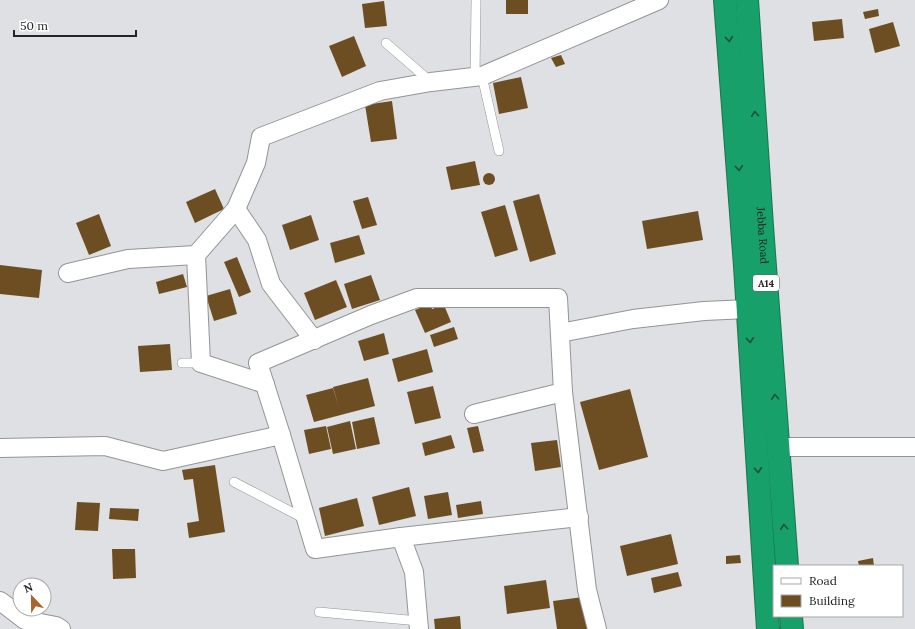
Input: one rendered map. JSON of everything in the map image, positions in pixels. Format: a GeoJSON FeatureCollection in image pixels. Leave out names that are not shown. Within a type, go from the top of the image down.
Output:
{"type":"FeatureCollection","features":[{"type":"Feature","properties":{"kind":"highway"},"geometry":{"type":"LineString","coordinates":[[725,0],[737,136],[768,629]]}},
{"type":"Feature","properties":{"kind":"highway","name":"Jebba Road"},"geometry":{"type":"LineString","coordinates":[[747,0],[787,565]]}},
{"type":"Feature","properties":{"kind":"highway"},"geometry":{"type":"LineString","coordinates":[[791,617],[792,629]]}},
{"type":"Feature","properties":{"kind":"street"},"geometry":{"type":"LineString","coordinates":[[265,384],[201,363],[196,256],[236,209],[256,163],[260,137],[380,91],[478,76],[659,0]]}},
{"type":"Feature","properties":{"kind":"street"},"geometry":{"type":"LineString","coordinates":[[236,209],[257,240],[271,284],[314,340]]}},
{"type":"Feature","properties":{"kind":"street"},"geometry":{"type":"LineString","coordinates":[[68,273],[128,259],[196,256]]}},
{"type":"Feature","properties":{"kind":"street"},"geometry":{"type":"LineString","coordinates":[[578,517],[401,537],[315,549],[282,435],[258,363],[371,315],[417,298],[558,298],[563,392],[587,590],[597,629]]}},
{"type":"Feature","properties":{"kind":"street"},"geometry":{"type":"LineString","coordinates":[[560,333],[633,319],[704,311],[748,309]]}},
{"type":"Feature","properties":{"kind":"street"},"geometry":{"type":"LineString","coordinates":[[474,414],[563,392]]}},
{"type":"Feature","properties":{"kind":"street"},"geometry":{"type":"LineString","coordinates":[[0,448],[105,446],[163,461],[282,435]]}},
{"type":"Feature","properties":{"kind":"street"},"geometry":{"type":"LineString","coordinates":[[778,447],[915,447]]}},
{"type":"Feature","properties":{"kind":"street"},"geometry":{"type":"LineString","coordinates":[[401,537],[414,572],[419,625]]}},
{"type":"Feature","properties":{"kind":"street"},"geometry":{"type":"LineString","coordinates":[[0,601],[25,620],[56,626],[61,629]]}},
{"type":"Feature","properties":{"kind":"lane"},"geometry":{"type":"LineString","coordinates":[[476,0],[478,76],[499,150]]}},
{"type":"Feature","properties":{"kind":"lane"},"geometry":{"type":"LineString","coordinates":[[386,43],[431,82]]}},
{"type":"Feature","properties":{"kind":"lane"},"geometry":{"type":"LineString","coordinates":[[182,363],[201,363]]}},
{"type":"Feature","properties":{"kind":"lane"},"geometry":{"type":"LineString","coordinates":[[234,482],[306,520]]}},
{"type":"Feature","properties":{"kind":"lane"},"geometry":{"type":"LineString","coordinates":[[319,612],[419,625]]}},
{"type":"Feature","properties":{"kind":"building"},"geometry":{"type":"Polygon","coordinates":[[[506,0],[528,0],[528,14],[506,14],[506,0]]]}},
{"type":"Feature","properties":{"kind":"building"},"geometry":{"type":"Polygon","coordinates":[[[384,1],[387,26],[365,28],[362,4],[384,1]]]}},
{"type":"Feature","properties":{"kind":"building"},"geometry":{"type":"Polygon","coordinates":[[[878,9],[879,16],[865,19],[863,12],[878,9]]]}},
{"type":"Feature","properties":{"kind":"building"},"geometry":{"type":"Polygon","coordinates":[[[842,19],[844,38],[814,41],[812,22],[842,19]]]}},
{"type":"Feature","properties":{"kind":"building"},"geometry":{"type":"Polygon","coordinates":[[[893,22],[900,46],[875,53],[869,29],[893,22]]]}},
{"type":"Feature","properties":{"kind":"building"},"geometry":{"type":"Polygon","coordinates":[[[354,36],[366,66],[342,77],[329,46],[354,36]]]}},
{"type":"Feature","properties":{"kind":"building"},"geometry":{"type":"Polygon","coordinates":[[[561,55],[565,64],[556,67],[551,58],[561,55]]]}},
{"type":"Feature","properties":{"kind":"building"},"geometry":{"type":"Polygon","coordinates":[[[521,77],[528,108],[499,114],[493,83],[521,77]]]}},
{"type":"Feature","properties":{"kind":"building"},"geometry":{"type":"Polygon","coordinates":[[[392,101],[397,139],[371,142],[365,105],[392,101]]]}},
{"type":"Feature","properties":{"kind":"building"},"geometry":{"type":"Polygon","coordinates":[[[475,161],[480,185],[451,190],[446,167],[475,161]]]}},
{"type":"Feature","properties":{"kind":"building"},"geometry":{"type":"Polygon","coordinates":[[[491,173],[494,174],[494,184],[487,185],[484,184],[483,177],[484,174],[491,173]]]}},
{"type":"Feature","properties":{"kind":"building"},"geometry":{"type":"Polygon","coordinates":[[[215,189],[224,209],[195,223],[186,202],[215,189]]]}},
{"type":"Feature","properties":{"kind":"building"},"geometry":{"type":"Polygon","coordinates":[[[539,194],[556,254],[530,262],[513,201],[539,194]]]}},
{"type":"Feature","properties":{"kind":"building"},"geometry":{"type":"Polygon","coordinates":[[[368,197],[377,225],[362,229],[353,201],[368,197]]]}},
{"type":"Feature","properties":{"kind":"building"},"geometry":{"type":"Polygon","coordinates":[[[505,205],[518,250],[495,257],[481,212],[505,205]]]}},
{"type":"Feature","properties":{"kind":"building"},"geometry":{"type":"Polygon","coordinates":[[[698,211],[703,240],[647,249],[642,221],[698,211]]]}},
{"type":"Feature","properties":{"kind":"building"},"geometry":{"type":"Polygon","coordinates":[[[99,214],[111,246],[89,255],[76,223],[99,214]]]}},
{"type":"Feature","properties":{"kind":"building"},"geometry":{"type":"Polygon","coordinates":[[[311,215],[319,240],[290,250],[282,225],[311,215]]]}},
{"type":"Feature","properties":{"kind":"building"},"geometry":{"type":"Polygon","coordinates":[[[359,235],[365,254],[335,263],[330,243],[359,235]]]}},
{"type":"Feature","properties":{"kind":"building"},"geometry":{"type":"Polygon","coordinates":[[[237,257],[251,292],[239,297],[224,262],[237,257]]]}},
{"type":"Feature","properties":{"kind":"building"},"geometry":{"type":"Polygon","coordinates":[[[0,265],[42,270],[39,298],[0,294],[0,265]]]}},
{"type":"Feature","properties":{"kind":"building"},"geometry":{"type":"Polygon","coordinates":[[[183,274],[187,287],[159,294],[156,282],[183,274]]]}},
{"type":"Feature","properties":{"kind":"building"},"geometry":{"type":"Polygon","coordinates":[[[371,275],[380,300],[352,309],[344,284],[371,275]]]}},
{"type":"Feature","properties":{"kind":"building"},"geometry":{"type":"Polygon","coordinates":[[[336,280],[347,307],[315,320],[304,293],[336,280]]]}},
{"type":"Feature","properties":{"kind":"building"},"geometry":{"type":"Polygon","coordinates":[[[230,289],[237,314],[214,321],[206,296],[230,289]]]}},
{"type":"Feature","properties":{"kind":"building"},"geometry":{"type":"Polygon","coordinates":[[[430,304],[432,309],[444,305],[451,322],[425,333],[415,310],[430,304]]]}},
{"type":"Feature","properties":{"kind":"building"},"geometry":{"type":"Polygon","coordinates":[[[454,327],[458,339],[434,347],[430,335],[454,327]]]}},
{"type":"Feature","properties":{"kind":"building"},"geometry":{"type":"Polygon","coordinates":[[[384,333],[389,354],[364,361],[358,341],[384,333]]]}},
{"type":"Feature","properties":{"kind":"building"},"geometry":{"type":"Polygon","coordinates":[[[170,344],[172,370],[140,372],[138,346],[170,344]]]}},
{"type":"Feature","properties":{"kind":"building"},"geometry":{"type":"Polygon","coordinates":[[[427,349],[433,372],[398,382],[392,359],[427,349]]]}},
{"type":"Feature","properties":{"kind":"building"},"geometry":{"type":"Polygon","coordinates":[[[368,378],[375,406],[314,422],[306,395],[333,388],[339,408],[333,387],[368,378]]]}},
{"type":"Feature","properties":{"kind":"building"},"geometry":{"type":"Polygon","coordinates":[[[433,386],[441,418],[415,424],[407,392],[433,386]]]}},
{"type":"Feature","properties":{"kind":"building"},"geometry":{"type":"Polygon","coordinates":[[[630,389],[648,457],[599,470],[580,402],[630,389]]]}},
{"type":"Feature","properties":{"kind":"building"},"geometry":{"type":"Polygon","coordinates":[[[374,417],[380,444],[357,449],[352,422],[374,417]]]}},
{"type":"Feature","properties":{"kind":"building"},"geometry":{"type":"Polygon","coordinates":[[[350,421],[356,449],[333,454],[327,427],[350,421]]]}},
{"type":"Feature","properties":{"kind":"building"},"geometry":{"type":"Polygon","coordinates":[[[326,426],[331,449],[309,454],[304,430],[326,426]]]}},
{"type":"Feature","properties":{"kind":"building"},"geometry":{"type":"Polygon","coordinates":[[[478,426],[484,451],[473,453],[467,428],[478,426]]]}},
{"type":"Feature","properties":{"kind":"building"},"geometry":{"type":"Polygon","coordinates":[[[451,435],[455,448],[425,456],[422,443],[451,435]]]}},
{"type":"Feature","properties":{"kind":"building"},"geometry":{"type":"Polygon","coordinates":[[[557,440],[561,467],[535,471],[531,443],[557,440]]]}},
{"type":"Feature","properties":{"kind":"building"},"geometry":{"type":"Polygon","coordinates":[[[215,465],[225,532],[189,538],[187,523],[199,521],[193,479],[184,480],[182,470],[215,465]]]}},
{"type":"Feature","properties":{"kind":"building"},"geometry":{"type":"Polygon","coordinates":[[[409,487],[416,516],[379,525],[372,497],[409,487]]]}},
{"type":"Feature","properties":{"kind":"building"},"geometry":{"type":"Polygon","coordinates":[[[448,492],[452,515],[428,519],[424,496],[448,492]]]}},
{"type":"Feature","properties":{"kind":"building"},"geometry":{"type":"Polygon","coordinates":[[[357,498],[364,526],[325,536],[319,508],[357,498]]]}},
{"type":"Feature","properties":{"kind":"building"},"geometry":{"type":"Polygon","coordinates":[[[481,501],[483,514],[458,518],[456,505],[481,501]]]}},
{"type":"Feature","properties":{"kind":"building"},"geometry":{"type":"Polygon","coordinates":[[[77,502],[100,503],[98,531],[75,530],[77,502]]]}},
{"type":"Feature","properties":{"kind":"building"},"geometry":{"type":"Polygon","coordinates":[[[110,508],[139,509],[138,521],[109,519],[110,508]]]}},
{"type":"Feature","properties":{"kind":"building"},"geometry":{"type":"Polygon","coordinates":[[[671,534],[678,564],[627,576],[620,546],[671,534]]]}},
{"type":"Feature","properties":{"kind":"building"},"geometry":{"type":"Polygon","coordinates":[[[112,549],[135,549],[136,578],[113,579],[112,549]]]}},
{"type":"Feature","properties":{"kind":"building"},"geometry":{"type":"Polygon","coordinates":[[[740,555],[741,563],[726,564],[726,556],[740,555]]]}},
{"type":"Feature","properties":{"kind":"building"},"geometry":{"type":"Polygon","coordinates":[[[873,558],[874,565],[859,565],[858,561],[873,558]]]}},
{"type":"Feature","properties":{"kind":"building"},"geometry":{"type":"Polygon","coordinates":[[[678,572],[682,586],[654,593],[651,578],[678,572]]]}},
{"type":"Feature","properties":{"kind":"building"},"geometry":{"type":"Polygon","coordinates":[[[546,580],[550,608],[507,614],[504,586],[546,580]]]}},
{"type":"Feature","properties":{"kind":"building"},"geometry":{"type":"Polygon","coordinates":[[[583,597],[587,629],[557,629],[553,601],[583,597]]]}},
{"type":"Feature","properties":{"kind":"building"},"geometry":{"type":"Polygon","coordinates":[[[460,616],[461,629],[435,629],[434,619],[460,616]]]}}]}
